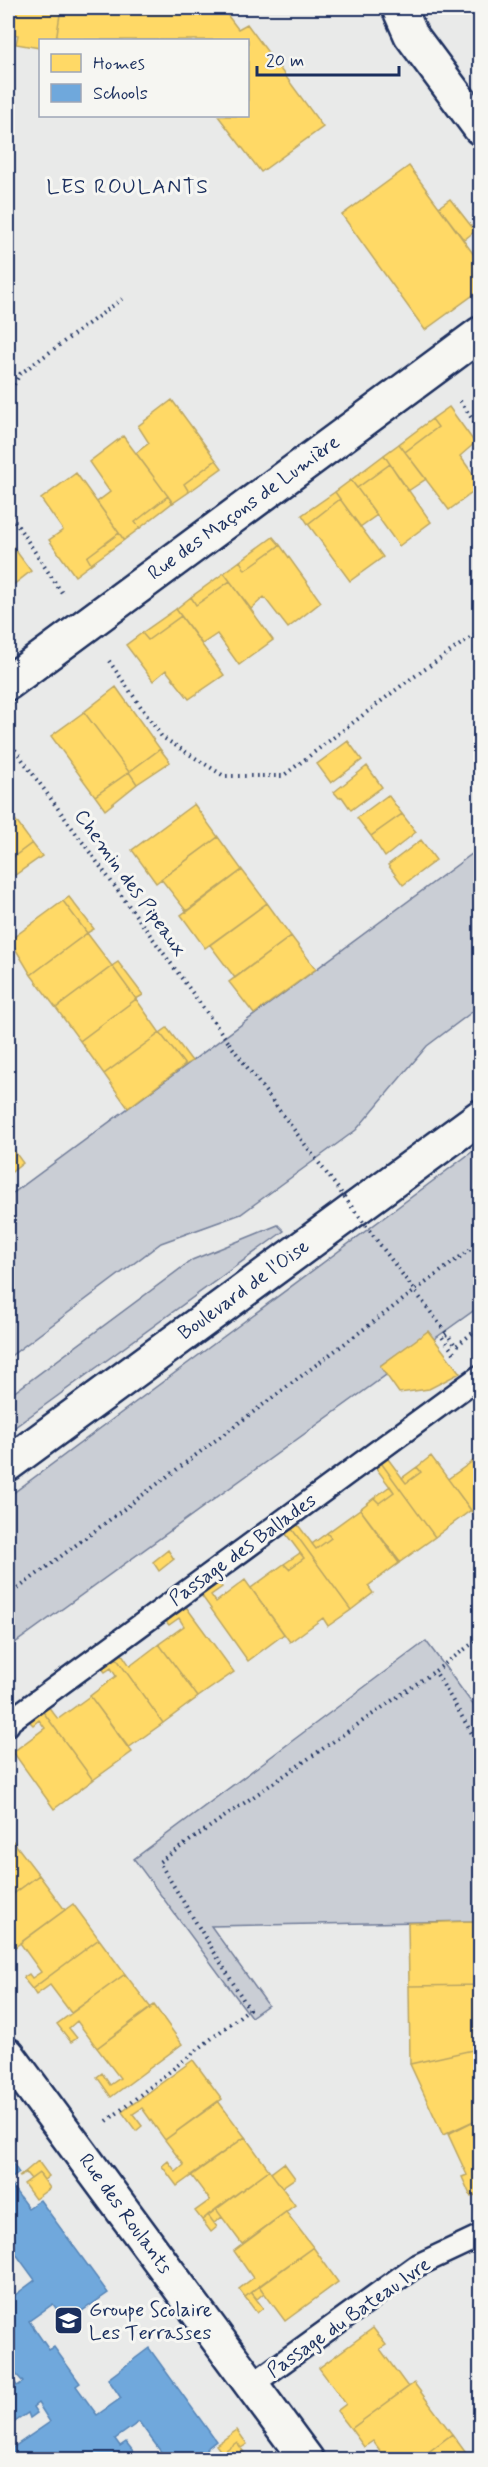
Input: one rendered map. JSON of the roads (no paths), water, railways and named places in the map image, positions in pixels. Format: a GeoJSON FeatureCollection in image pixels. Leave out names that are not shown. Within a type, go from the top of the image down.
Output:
{"type":"FeatureCollection","features":[{"type":"Feature","properties":{"kind":"street"},"geometry":{"type":"LineString","coordinates":[[399,8],[411,35],[480,128]]}},
{"type":"Feature","properties":{"kind":"street","name":"Rue des Maçons de Lumière"},"geometry":{"type":"LineString","coordinates":[[8,682],[480,334]]}},
{"type":"Feature","properties":{"kind":"street","name":"Boulevard de l'Oise"},"geometry":{"type":"LineString","coordinates":[[8,1464],[480,1117]]}},
{"type":"Feature","properties":{"kind":"street","name":"Rue des Roulants"},"geometry":{"type":"LineString","coordinates":[[8,2055],[250,2386],[307,2460]]}},
{"type":"Feature","properties":{"kind":"lane","name":"Passage des Ballades"},"geometry":{"type":"LineString","coordinates":[[8,1725],[10,1721],[480,1376]]}},
{"type":"Feature","properties":{"kind":"lane","name":"Passage du Bateau Ivre"},"geometry":{"type":"LineString","coordinates":[[250,2386],[416,2266],[480,2236]]}},
{"type":"Feature","properties":{"kind":"place","name":"Groupe Scolaire Les Terrasses"},"geometry":{"type":"Point","coordinates":[68,2321]}},
{"type":"Feature","properties":{"kind":"district","name":"LES ROULANTS"},"geometry":{"type":"Point","coordinates":[128,187]}}]}
